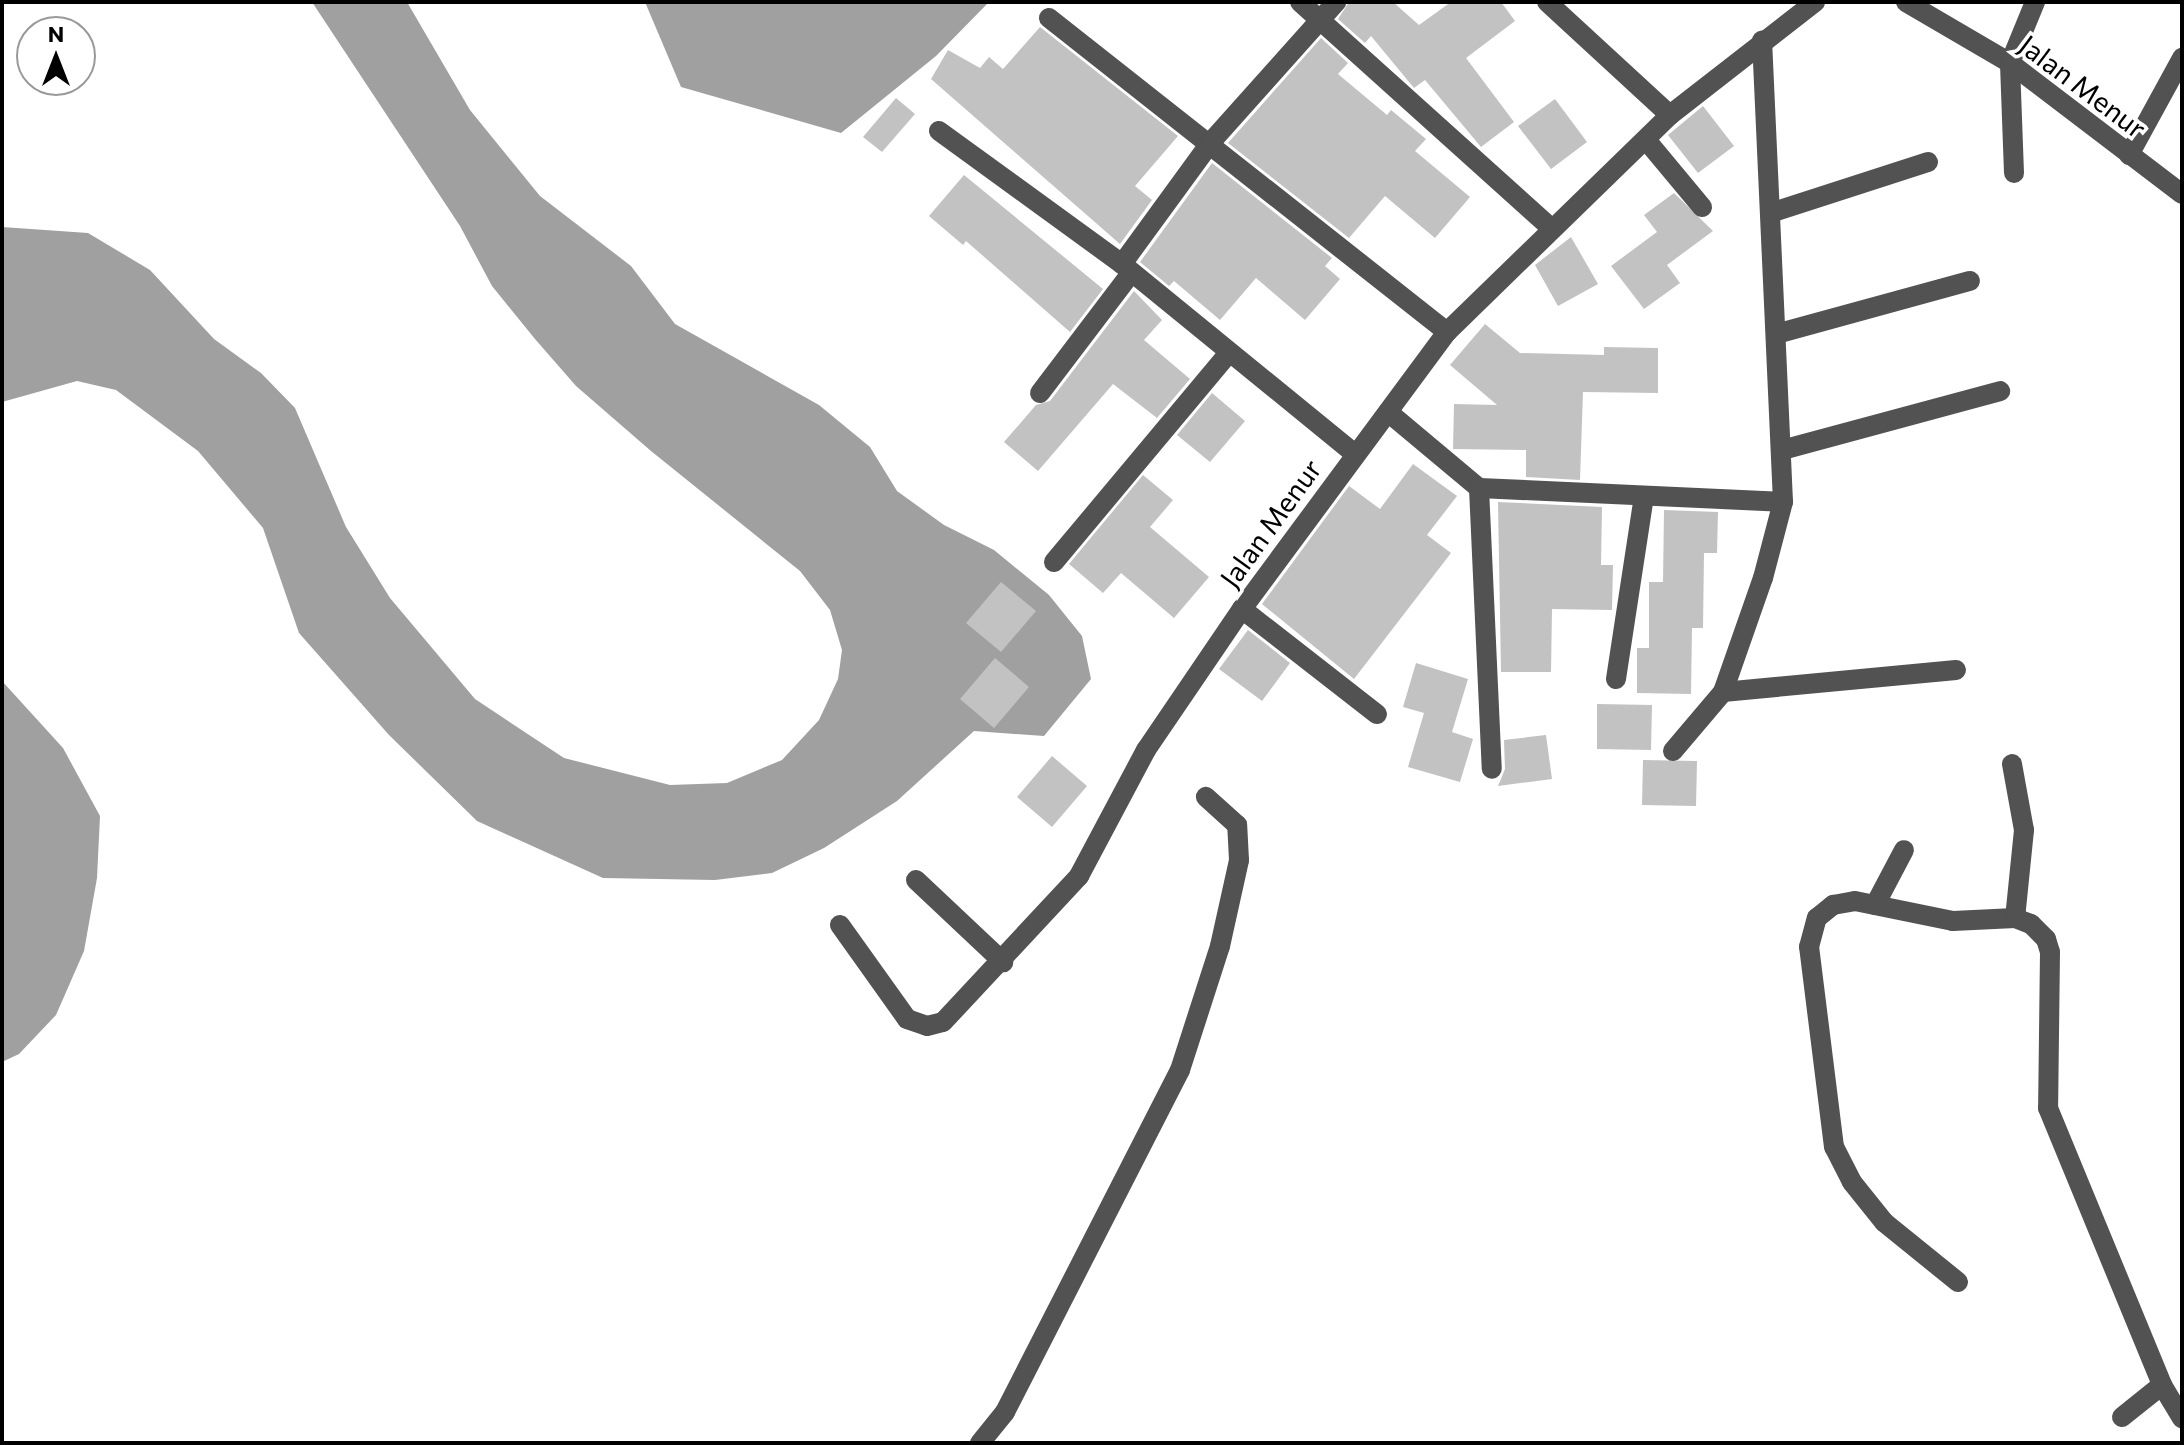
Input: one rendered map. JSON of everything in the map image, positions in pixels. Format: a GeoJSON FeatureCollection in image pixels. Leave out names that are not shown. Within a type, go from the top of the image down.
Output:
{"type":"FeatureCollection","features":[{"type":"Feature","properties":{"kind":"street"},"geometry":{"type":"LineString","coordinates":[[1300,2],[1551,228]]}},
{"type":"Feature","properties":{"kind":"street"},"geometry":{"type":"LineString","coordinates":[[1040,393],[1211,142],[1336,2]]}},
{"type":"Feature","properties":{"kind":"street"},"geometry":{"type":"LineString","coordinates":[[1547,2],[1670,115]]}},
{"type":"Feature","properties":{"kind":"street","name":"Jalan Menur"},"geometry":{"type":"LineString","coordinates":[[840,925],[898,1010],[916,1024],[943,1022],[1003,962],[1079,876],[1146,750],[1354,453],[1447,332],[1551,228],[1647,141],[1670,115],[1762,40],[1784,11],[1815,2]]}},
{"type":"Feature","properties":{"kind":"street","name":"Jalan Menur"},"geometry":{"type":"LineString","coordinates":[[1906,2],[2010,63],[2182,194]]}},
{"type":"Feature","properties":{"kind":"street"},"geometry":{"type":"LineString","coordinates":[[2014,173],[2010,63],[2035,2]]}},
{"type":"Feature","properties":{"kind":"street"},"geometry":{"type":"LineString","coordinates":[[1049,18],[1211,142],[1447,332]]}},
{"type":"Feature","properties":{"kind":"street"},"geometry":{"type":"LineString","coordinates":[[1673,751],[1723,692],[1763,578],[1783,502],[1762,40]]}},
{"type":"Feature","properties":{"kind":"street"},"geometry":{"type":"LineString","coordinates":[[2129,155],[2182,58]]}},
{"type":"Feature","properties":{"kind":"street"},"geometry":{"type":"LineString","coordinates":[[939,131],[1126,269],[1227,355],[1354,453]]}},
{"type":"Feature","properties":{"kind":"street"},"geometry":{"type":"LineString","coordinates":[[1647,141],[1702,207]]}},
{"type":"Feature","properties":{"kind":"street"},"geometry":{"type":"LineString","coordinates":[[1770,213],[1928,162]]}},
{"type":"Feature","properties":{"kind":"street"},"geometry":{"type":"LineString","coordinates":[[1776,334],[1970,281]]}},
{"type":"Feature","properties":{"kind":"street"},"geometry":{"type":"LineString","coordinates":[[1054,562],[1227,355]]}},
{"type":"Feature","properties":{"kind":"street"},"geometry":{"type":"LineString","coordinates":[[1782,450],[2000,391]]}},
{"type":"Feature","properties":{"kind":"street"},"geometry":{"type":"LineString","coordinates":[[1388,412],[1479,488],[1783,502]]}},
{"type":"Feature","properties":{"kind":"street"},"geometry":{"type":"LineString","coordinates":[[1479,488],[1492,769]]}},
{"type":"Feature","properties":{"kind":"street"},"geometry":{"type":"LineString","coordinates":[[1616,679],[1644,497]]}},
{"type":"Feature","properties":{"kind":"street"},"geometry":{"type":"LineString","coordinates":[[1242,609],[1377,714]]}},
{"type":"Feature","properties":{"kind":"street"},"geometry":{"type":"LineString","coordinates":[[1723,692],[1956,670]]}},
{"type":"Feature","properties":{"kind":"street"},"geometry":{"type":"LineString","coordinates":[[2012,764],[2024,830],[2015,918]]}},
{"type":"Feature","properties":{"kind":"street"},"geometry":{"type":"LineString","coordinates":[[980,1443],[1005,1412],[1180,1070],[1220,946],[1239,860],[1237,825],[1206,797]]}},
{"type":"Feature","properties":{"kind":"street"},"geometry":{"type":"LineString","coordinates":[[1875,905],[1904,850]]}},
{"type":"Feature","properties":{"kind":"street"},"geometry":{"type":"LineString","coordinates":[[916,880],[1003,962]]}},
{"type":"Feature","properties":{"kind":"street"},"geometry":{"type":"LineString","coordinates":[[1958,1282],[1904,1241],[1866,1201],[1842,1165],[1830,1128],[1811,934],[1817,918],[1833,905],[1875,905],[1953,921],[2015,918],[2039,930],[2050,952],[2047,1094],[2051,1120],[2162,1385],[2182,1418]]}},
{"type":"Feature","properties":{"kind":"street"},"geometry":{"type":"LineString","coordinates":[[2122,1417],[2162,1385]]}},
{"type":"Feature","properties":{"kind":"shaded area"},"geometry":{"type":"Polygon","coordinates":[[[312,2],[407,2],[470,110],[540,196],[631,266],[675,324],[819,405],[870,447],[897,491],[944,525],[994,550],[1049,595],[1082,636],[1091,679],[1044,736],[974,731],[897,801],[824,848],[772,873],[715,880],[603,878],[477,821],[389,735],[299,633],[263,528],[198,451],[116,390],[77,381],[2,402],[2,227],[88,233],[150,270],[214,339],[261,373],[295,408],[346,527],[390,598],[475,699],[564,758],[670,785],[727,783],[782,760],[819,720],[838,679],[842,650],[830,610],[800,571],[576,386],[535,339],[492,286],[460,226],[312,2]]]}},
{"type":"Feature","properties":{"kind":"shaded area"},"geometry":{"type":"Polygon","coordinates":[[[645,2],[989,2],[936,56],[841,133],[681,87],[645,2]]]}},
{"type":"Feature","properties":{"kind":"shaded area"},"geometry":{"type":"Polygon","coordinates":[[[2,681],[63,748],[100,816],[97,878],[84,951],[56,1015],[19,1054],[2,1062],[2,681]]]}},
{"type":"Feature","properties":{"kind":"building"},"geometry":{"type":"Polygon","coordinates":[[[1349,2],[1393,2],[1419,25],[1451,2],[1501,2],[1515,21],[1466,58],[1514,122],[1481,147],[1425,80],[1414,88],[1371,36],[1365,43],[1338,19],[1349,2]]]}},
{"type":"Feature","properties":{"kind":"building"},"geometry":{"type":"Polygon","coordinates":[[[1040,27],[1178,136],[1135,186],[1152,200],[1120,244],[931,79],[948,50],[980,68],[989,57],[1003,69],[1040,27]]]}},
{"type":"Feature","properties":{"kind":"building"},"geometry":{"type":"Polygon","coordinates":[[[1321,38],[1348,63],[1338,74],[1387,115],[1391,110],[1426,139],[1415,151],[1470,197],[1435,238],[1385,196],[1349,238],[1228,143],[1321,38]]]}},
{"type":"Feature","properties":{"kind":"building"},"geometry":{"type":"Polygon","coordinates":[[[896,98],[915,114],[882,152],[863,137],[896,98]]]}},
{"type":"Feature","properties":{"kind":"building"},"geometry":{"type":"Polygon","coordinates":[[[1555,99],[1587,142],[1551,169],[1518,126],[1555,99]]]}},
{"type":"Feature","properties":{"kind":"building"},"geometry":{"type":"Polygon","coordinates":[[[1703,106],[1734,146],[1698,173],[1668,135],[1703,106]]]}},
{"type":"Feature","properties":{"kind":"building"},"geometry":{"type":"Polygon","coordinates":[[[1212,163],[1332,258],[1325,266],[1340,279],[1305,320],[1256,278],[1220,320],[1174,281],[1169,286],[1140,262],[1212,163]]]}},
{"type":"Feature","properties":{"kind":"building"},"geometry":{"type":"Polygon","coordinates":[[[964,175],[1103,289],[1070,332],[966,241],[963,245],[929,216],[964,175]]]}},
{"type":"Feature","properties":{"kind":"building"},"geometry":{"type":"Polygon","coordinates":[[[1674,193],[1713,231],[1667,265],[1680,283],[1644,309],[1611,266],[1657,232],[1644,215],[1674,193]]]}},
{"type":"Feature","properties":{"kind":"building"},"geometry":{"type":"Polygon","coordinates":[[[1571,237],[1598,284],[1558,306],[1535,265],[1571,237]]]}},
{"type":"Feature","properties":{"kind":"building"},"geometry":{"type":"Polygon","coordinates":[[[1134,291],[1162,320],[1144,340],[1190,379],[1157,418],[1113,384],[1038,471],[1004,442],[1036,405],[1050,401],[1134,291]]]}},
{"type":"Feature","properties":{"kind":"building"},"geometry":{"type":"Polygon","coordinates":[[[1485,324],[1520,353],[1604,355],[1604,347],[1658,348],[1658,393],[1583,392],[1580,480],[1526,477],[1526,450],[1453,449],[1454,404],[1497,405],[1450,365],[1485,324]]]}},
{"type":"Feature","properties":{"kind":"building"},"geometry":{"type":"Polygon","coordinates":[[[1212,393],[1245,421],[1210,462],[1177,435],[1212,393]]]}},
{"type":"Feature","properties":{"kind":"building"},"geometry":{"type":"Polygon","coordinates":[[[1413,464],[1457,496],[1427,535],[1451,553],[1354,679],[1262,604],[1349,486],[1380,509],[1413,464]]]}},
{"type":"Feature","properties":{"kind":"building"},"geometry":{"type":"Polygon","coordinates":[[[1143,475],[1173,500],[1150,527],[1209,577],[1174,618],[1121,573],[1103,593],[1069,564],[1143,475]]]}},
{"type":"Feature","properties":{"kind":"building"},"geometry":{"type":"Polygon","coordinates":[[[1498,502],[1602,507],[1601,565],[1613,565],[1612,610],[1552,609],[1551,672],[1501,672],[1498,502]]]}},
{"type":"Feature","properties":{"kind":"building"},"geometry":{"type":"Polygon","coordinates":[[[1664,510],[1718,512],[1717,553],[1704,553],[1703,628],[1692,628],[1691,694],[1637,693],[1637,648],[1649,648],[1649,582],[1663,582],[1664,510]]]}},
{"type":"Feature","properties":{"kind":"building"},"geometry":{"type":"Polygon","coordinates":[[[1001,582],[1036,611],[1001,652],[966,623],[1001,582]]]}},
{"type":"Feature","properties":{"kind":"building"},"geometry":{"type":"Polygon","coordinates":[[[1248,630],[1290,663],[1262,701],[1219,669],[1248,630]]]}},
{"type":"Feature","properties":{"kind":"building"},"geometry":{"type":"Polygon","coordinates":[[[995,658],[1029,687],[994,728],[960,699],[995,658]]]}},
{"type":"Feature","properties":{"kind":"building"},"geometry":{"type":"Polygon","coordinates":[[[1416,663],[1468,679],[1452,732],[1473,739],[1460,782],[1408,767],[1424,713],[1403,707],[1416,663]]]}},
{"type":"Feature","properties":{"kind":"building"},"geometry":{"type":"Polygon","coordinates":[[[1597,704],[1652,705],[1651,750],[1597,749],[1597,704]]]}},
{"type":"Feature","properties":{"kind":"building"},"geometry":{"type":"Polygon","coordinates":[[[1546,735],[1552,779],[1498,786],[1505,769],[1504,740],[1546,735]]]}},
{"type":"Feature","properties":{"kind":"building"},"geometry":{"type":"Polygon","coordinates":[[[1052,756],[1087,786],[1052,827],[1017,797],[1052,756]]]}},
{"type":"Feature","properties":{"kind":"building"},"geometry":{"type":"Polygon","coordinates":[[[1643,760],[1697,761],[1696,806],[1642,805],[1643,760]]]}}]}
